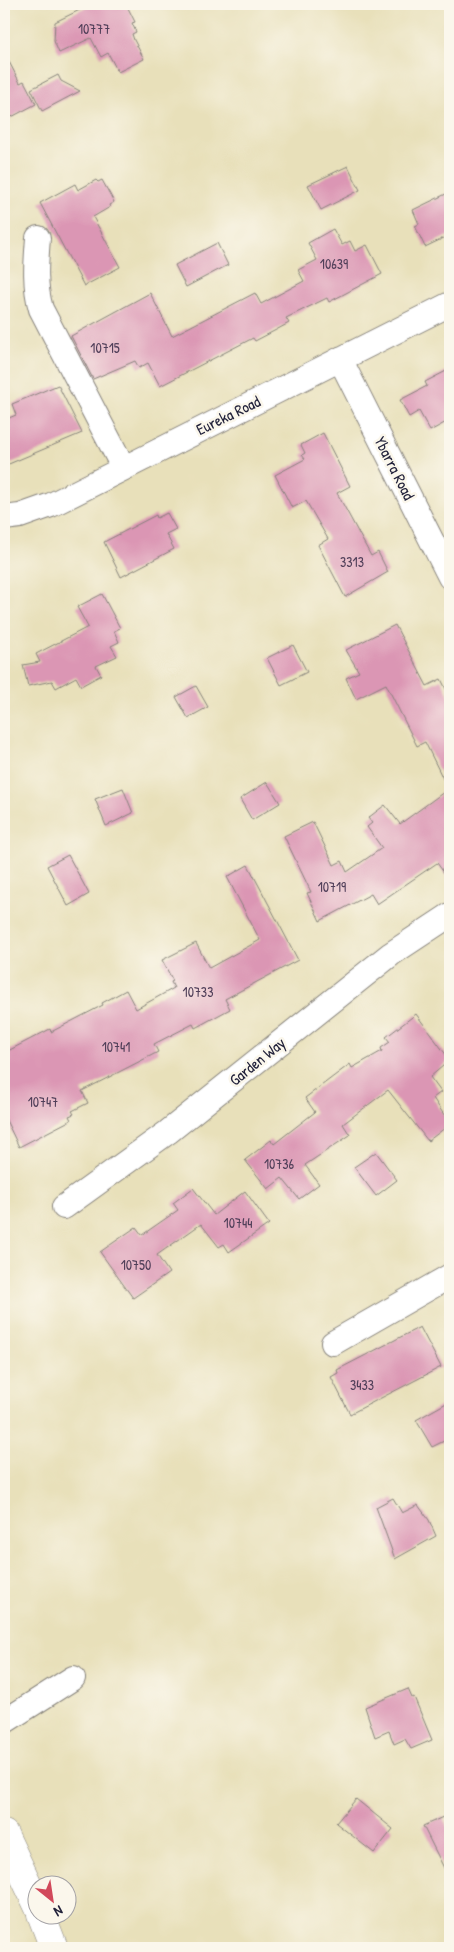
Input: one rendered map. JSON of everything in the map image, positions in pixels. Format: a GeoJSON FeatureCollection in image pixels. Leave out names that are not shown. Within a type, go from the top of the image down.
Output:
{"type":"FeatureCollection","features":[{"type":"Feature","properties":{"kind":"main road"},"geometry":{"type":"LineString","coordinates":[[4,1834],[28,1885]]}},
{"type":"Feature","properties":{"kind":"main road"},"geometry":{"type":"LineString","coordinates":[[45,1924],[54,1948]]}},
{"type":"Feature","properties":{"kind":"street"},"geometry":{"type":"LineString","coordinates":[[38,238],[35,274],[36,292],[41,310],[124,467]]}},
{"type":"Feature","properties":{"kind":"street","name":"Eureka Road"},"geometry":{"type":"LineString","coordinates":[[4,518],[20,516],[51,505],[450,304]]}},
{"type":"Feature","properties":{"kind":"street","name":"Ybarra Road"},"geometry":{"type":"LineString","coordinates":[[340,359],[450,577]]}},
{"type":"Feature","properties":{"kind":"street","name":"Garden Way"},"geometry":{"type":"LineString","coordinates":[[64,1207],[168,1132],[392,954],[450,915]]}},
{"type":"Feature","properties":{"kind":"street"},"geometry":{"type":"LineString","coordinates":[[333,1342],[450,1276]]}},
{"type":"Feature","properties":{"kind":"street"},"geometry":{"type":"LineString","coordinates":[[4,1722],[73,1678]]}},
{"type":"Feature","properties":{"kind":"building"},"geometry":{"type":"Polygon","coordinates":[[[92,4],[126,4],[135,22],[132,23],[136,32],[132,34],[144,59],[118,72],[108,53],[101,57],[91,38],[59,53],[54,41],[55,22],[92,4]]]}},
{"type":"Feature","properties":{"kind":"building"},"geometry":{"type":"Polygon","coordinates":[[[4,52],[20,83],[24,81],[36,104],[4,121],[4,52]]]}},
{"type":"Feature","properties":{"kind":"building"},"geometry":{"type":"Polygon","coordinates":[[[58,75],[61,81],[80,91],[42,111],[31,89],[58,75]]]}},
{"type":"Feature","properties":{"kind":"building"},"geometry":{"type":"Polygon","coordinates":[[[348,166],[360,190],[321,210],[308,185],[348,166]]]}},
{"type":"Feature","properties":{"kind":"building"},"geometry":{"type":"Polygon","coordinates":[[[96,180],[98,182],[102,180],[114,202],[109,205],[110,207],[93,217],[120,267],[84,286],[40,203],[75,184],[78,190],[96,180]]]}},
{"type":"Feature","properties":{"kind":"building"},"geometry":{"type":"Polygon","coordinates":[[[450,192],[450,235],[425,247],[415,226],[419,224],[413,210],[450,192]]]}},
{"type":"Feature","properties":{"kind":"building"},"geometry":{"type":"Polygon","coordinates":[[[333,229],[342,245],[350,241],[355,251],[367,245],[382,274],[329,302],[327,298],[286,318],[289,323],[255,341],[253,338],[160,386],[148,363],[139,368],[135,361],[93,379],[71,336],[150,293],[172,336],[255,293],[261,304],[304,281],[298,270],[317,260],[308,243],[333,229]]]}},
{"type":"Feature","properties":{"kind":"building"},"geometry":{"type":"Polygon","coordinates":[[[217,243],[228,265],[186,287],[175,265],[217,243]]]}},
{"type":"Feature","properties":{"kind":"building"},"geometry":{"type":"Polygon","coordinates":[[[450,369],[450,420],[430,431],[419,411],[409,417],[400,400],[427,386],[425,382],[450,369]]]}},
{"type":"Feature","properties":{"kind":"building"},"geometry":{"type":"Polygon","coordinates":[[[58,385],[82,433],[4,466],[4,420],[16,415],[12,404],[58,385]]]}},
{"type":"Feature","properties":{"kind":"building"},"geometry":{"type":"Polygon","coordinates":[[[323,433],[350,486],[337,493],[371,556],[378,552],[388,572],[345,597],[318,545],[328,539],[306,501],[292,508],[275,475],[305,459],[302,455],[305,453],[301,445],[323,433]]]}},
{"type":"Feature","properties":{"kind":"building"},"geometry":{"type":"Polygon","coordinates":[[[167,513],[176,529],[166,534],[174,549],[121,577],[104,542],[156,515],[157,518],[167,513]]]}},
{"type":"Feature","properties":{"kind":"building"},"geometry":{"type":"Polygon","coordinates":[[[102,594],[120,628],[114,631],[119,642],[111,646],[117,656],[96,666],[101,675],[81,686],[76,677],[56,688],[52,681],[28,686],[23,665],[40,662],[36,654],[88,627],[77,607],[102,594]]]}},
{"type":"Feature","properties":{"kind":"building"},"geometry":{"type":"Polygon","coordinates":[[[395,625],[427,686],[441,679],[450,697],[450,881],[437,863],[377,904],[371,894],[320,921],[307,893],[311,892],[284,836],[313,822],[334,865],[342,861],[347,872],[382,848],[367,827],[372,823],[368,818],[385,805],[400,824],[448,789],[425,742],[417,746],[386,684],[356,699],[346,678],[359,672],[346,650],[395,625]]]}},
{"type":"Feature","properties":{"kind":"building"},"geometry":{"type":"Polygon","coordinates":[[[293,645],[307,672],[281,685],[267,658],[293,645]]]}},
{"type":"Feature","properties":{"kind":"building"},"geometry":{"type":"Polygon","coordinates":[[[196,686],[208,707],[188,718],[176,697],[196,686]]]}},
{"type":"Feature","properties":{"kind":"building"},"geometry":{"type":"Polygon","coordinates":[[[267,782],[280,803],[252,820],[240,799],[267,782]]]}},
{"type":"Feature","properties":{"kind":"building"},"geometry":{"type":"Polygon","coordinates":[[[123,788],[133,813],[106,826],[95,799],[123,788]]]}},
{"type":"Feature","properties":{"kind":"building"},"geometry":{"type":"Polygon","coordinates":[[[68,855],[89,894],[68,906],[47,866],[68,855]]]}},
{"type":"Feature","properties":{"kind":"building"},"geometry":{"type":"Polygon","coordinates":[[[248,865],[298,960],[225,999],[230,1009],[195,1028],[193,1024],[154,1044],[158,1052],[82,1091],[88,1103],[72,1111],[74,1114],[69,1116],[71,1120],[19,1147],[4,1116],[4,1053],[50,1029],[51,1032],[103,1005],[102,1003],[126,990],[136,1009],[174,988],[171,982],[173,981],[162,960],[196,943],[209,968],[260,940],[227,877],[248,865]]]}},
{"type":"Feature","properties":{"kind":"building"},"geometry":{"type":"Polygon","coordinates":[[[416,1014],[450,1060],[430,1077],[441,1092],[433,1098],[450,1124],[428,1141],[388,1090],[343,1124],[350,1135],[305,1165],[319,1184],[299,1199],[282,1178],[268,1189],[245,1160],[271,1140],[274,1144],[315,1112],[305,1098],[350,1064],[352,1068],[382,1051],[381,1048],[390,1042],[386,1037],[416,1014]]]}},
{"type":"Feature","properties":{"kind":"building"},"geometry":{"type":"Polygon","coordinates":[[[376,1152],[397,1180],[376,1196],[354,1167],[376,1152]]]}},
{"type":"Feature","properties":{"kind":"building"},"geometry":{"type":"Polygon","coordinates":[[[193,1188],[214,1215],[245,1191],[269,1224],[229,1252],[224,1244],[219,1247],[201,1224],[157,1255],[169,1273],[133,1298],[100,1252],[136,1227],[142,1235],[178,1210],[173,1203],[193,1188]]]}},
{"type":"Feature","properties":{"kind":"building"},"geometry":{"type":"Polygon","coordinates":[[[420,1327],[441,1367],[350,1414],[331,1377],[338,1373],[337,1370],[420,1327]]]}},
{"type":"Feature","properties":{"kind":"building"},"geometry":{"type":"Polygon","coordinates":[[[450,1401],[450,1438],[432,1447],[416,1420],[450,1401]]]}},
{"type":"Feature","properties":{"kind":"building"},"geometry":{"type":"Polygon","coordinates":[[[393,1498],[402,1513],[418,1505],[429,1520],[436,1536],[395,1559],[376,1507],[393,1498]]]}},
{"type":"Feature","properties":{"kind":"building"},"geometry":{"type":"Polygon","coordinates":[[[408,1689],[412,1698],[414,1697],[432,1740],[411,1749],[405,1739],[394,1744],[389,1731],[375,1737],[365,1707],[408,1689]]]}},
{"type":"Feature","properties":{"kind":"building"},"geometry":{"type":"Polygon","coordinates":[[[356,1799],[393,1829],[374,1853],[336,1823],[356,1799]]]}},
{"type":"Feature","properties":{"kind":"building"},"geometry":{"type":"Polygon","coordinates":[[[443,1817],[450,1833],[450,1880],[423,1826],[443,1817]]]}}]}
